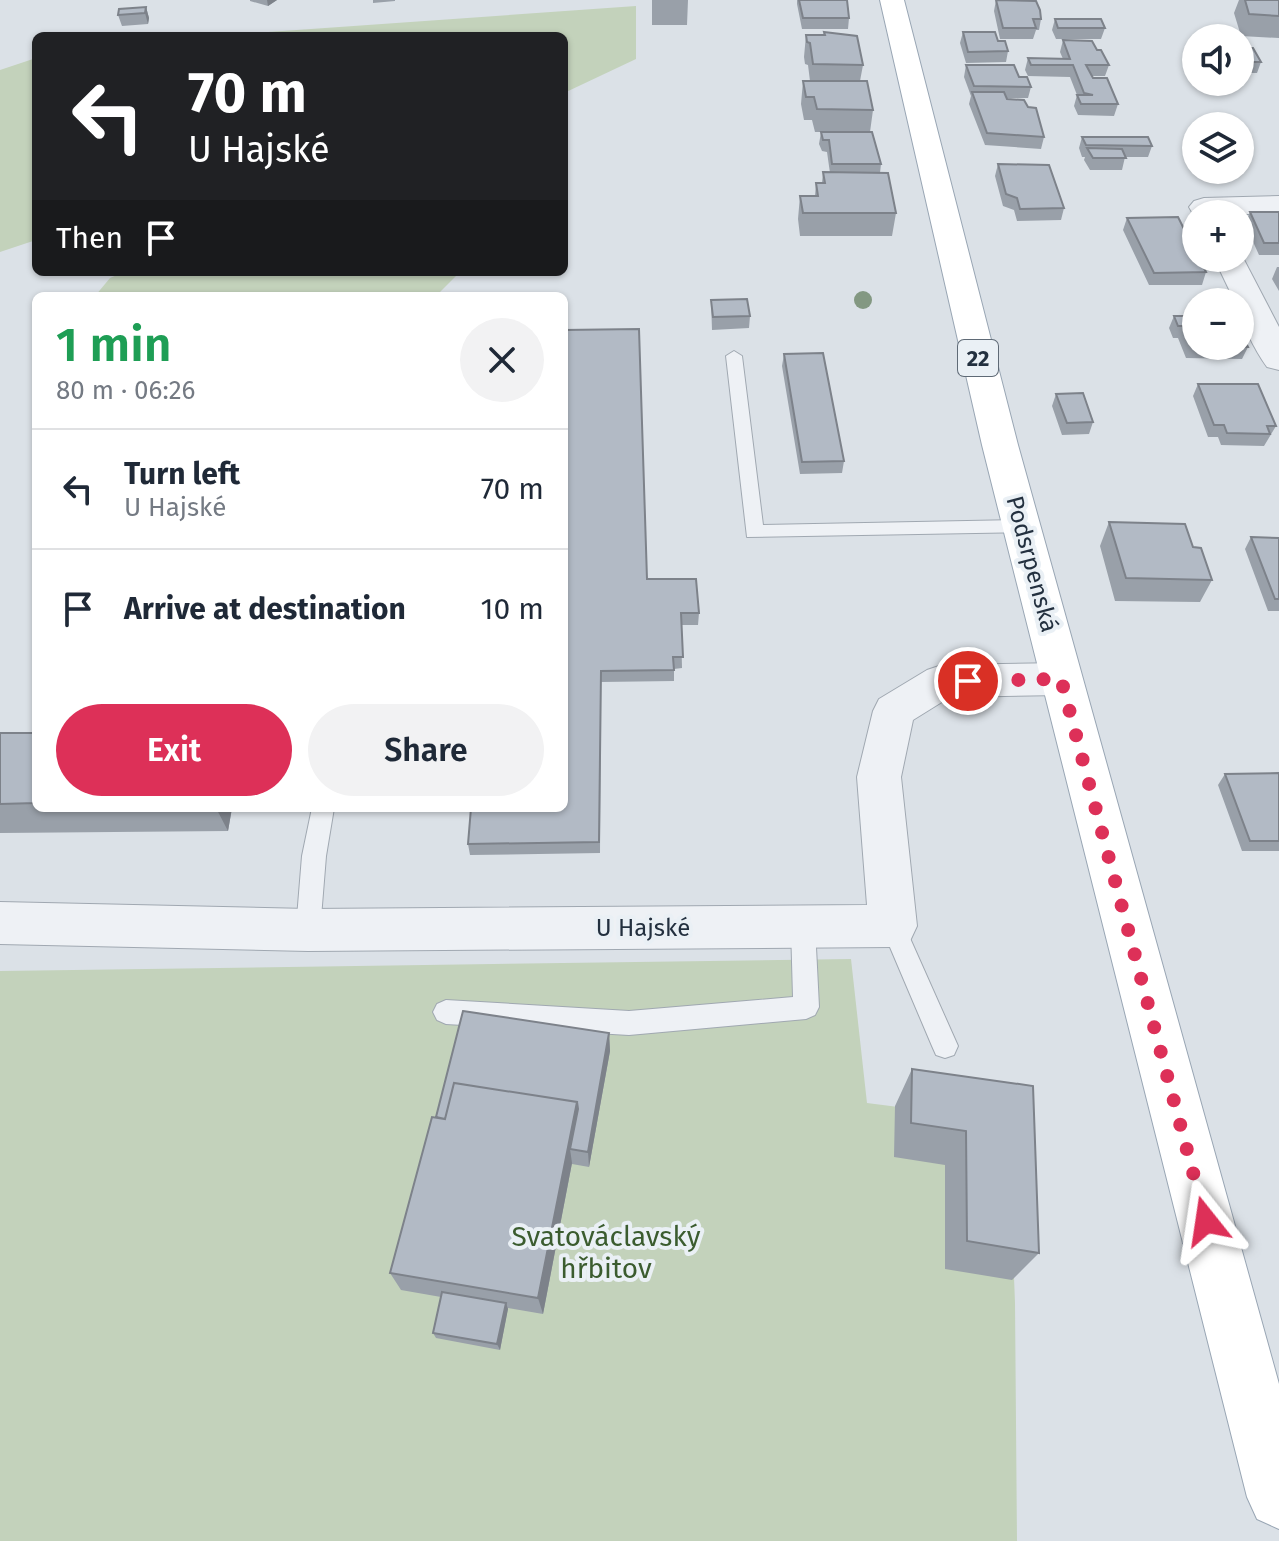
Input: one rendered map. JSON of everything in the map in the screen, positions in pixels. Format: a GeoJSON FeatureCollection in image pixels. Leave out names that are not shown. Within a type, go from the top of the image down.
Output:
{"type":"FeatureCollection","features":[{"type":"Feature","properties":{"kind":"main road","name":"Podsrpenská"},"geometry":{"type":"LineString","coordinates":[[892,0],[992,415],[1279,1497]]}},
{"type":"Feature","properties":{"kind":"street"},"geometry":{"type":"LineString","coordinates":[[1254,207],[1279,205]]}},
{"type":"Feature","properties":{"kind":"street"},"geometry":{"type":"LineString","coordinates":[[1236,272],[1279,360]]}},
{"type":"Feature","properties":{"kind":"street"},"geometry":{"type":"LineString","coordinates":[[893,926],[879,777],[894,711],[942,681],[1061,679]]}},
{"type":"Feature","properties":{"kind":"street","name":"U Hajské"},"geometry":{"type":"LineString","coordinates":[[0,923],[308,930],[893,926]]}},
{"type":"Feature","properties":{"kind":"lane"},"geometry":{"type":"LineString","coordinates":[[734,356],[754,532],[1023,527]]}},
{"type":"Feature","properties":{"kind":"lane"},"geometry":{"type":"LineString","coordinates":[[308,930],[314,856],[322,812]]}},
{"type":"Feature","properties":{"kind":"lane"},"geometry":{"type":"LineString","coordinates":[[893,926],[945,1046]]}},
{"type":"Feature","properties":{"kind":"lane"},"geometry":{"type":"LineString","coordinates":[[446,1012],[629,1023],[806,1007],[803,927]]}},
{"type":"Feature","properties":{"kind":"green space"},"geometry":{"type":"Polygon","coordinates":[[[636,6],[636,59],[568,91],[568,32],[269,32],[636,6]]]}},
{"type":"Feature","properties":{"kind":"green space"},"geometry":{"type":"Polygon","coordinates":[[[32,59],[32,241],[0,252],[0,70],[32,59]]]}},
{"type":"Feature","properties":{"kind":"green space"},"geometry":{"type":"Polygon","coordinates":[[[456,276],[440,292],[98,292],[110,278],[456,276]]]}},
{"type":"Feature","properties":{"kind":"green space","name":"Svatováclavský hřbitov"},"geometry":{"type":"Polygon","coordinates":[[[851,959],[867,1103],[1008,1121],[1015,1303],[1017,1541],[0,1541],[0,971],[851,959]]]}},
{"type":"Feature","properties":{"kind":"building"},"geometry":{"type":"Polygon","coordinates":[[[799,0],[847,0],[849,18],[803,18],[799,0]]]}},
{"type":"Feature","properties":{"kind":"building"},"geometry":{"type":"Polygon","coordinates":[[[996,0],[1036,1],[1041,19],[1033,19],[1036,28],[1003,28],[996,0]]]}},
{"type":"Feature","properties":{"kind":"building"},"geometry":{"type":"Polygon","coordinates":[[[1245,0],[1279,0],[1279,16],[1249,14],[1245,0]]]}},
{"type":"Feature","properties":{"kind":"building"},"geometry":{"type":"Polygon","coordinates":[[[146,7],[145,13],[118,15],[119,9],[146,7]]]}},
{"type":"Feature","properties":{"kind":"building"},"geometry":{"type":"Polygon","coordinates":[[[1055,19],[1101,19],[1105,28],[1058,28],[1055,19]]]}},
{"type":"Feature","properties":{"kind":"building"},"geometry":{"type":"Polygon","coordinates":[[[824,32],[857,36],[863,65],[813,64],[806,35],[825,35],[824,32]]]}},
{"type":"Feature","properties":{"kind":"building"},"geometry":{"type":"Polygon","coordinates":[[[963,32],[995,32],[998,41],[1005,41],[1008,51],[968,52],[963,32]]]}},
{"type":"Feature","properties":{"kind":"building"},"geometry":{"type":"Polygon","coordinates":[[[1063,40],[1092,41],[1097,50],[1101,50],[1109,65],[1086,65],[1093,78],[1107,78],[1118,104],[1081,104],[1077,95],[1093,95],[1084,93],[1073,65],[1031,65],[1028,58],[1070,59],[1063,40]]]}},
{"type":"Feature","properties":{"kind":"building"},"geometry":{"type":"Polygon","coordinates":[[[1254,50],[1261,62],[1254,62],[1254,50]]]}},
{"type":"Feature","properties":{"kind":"building"},"geometry":{"type":"Polygon","coordinates":[[[966,65],[1014,65],[1019,77],[1027,77],[1031,87],[974,86],[966,65]]]}},
{"type":"Feature","properties":{"kind":"building"},"geometry":{"type":"Polygon","coordinates":[[[803,81],[867,81],[873,110],[817,109],[814,97],[806,97],[803,81]]]}},
{"type":"Feature","properties":{"kind":"building"},"geometry":{"type":"Polygon","coordinates":[[[972,92],[1004,92],[1007,99],[1024,100],[1028,107],[1036,108],[1044,137],[987,133],[972,92]]]}},
{"type":"Feature","properties":{"kind":"building"},"geometry":{"type":"Polygon","coordinates":[[[821,132],[872,132],[881,164],[832,164],[829,140],[823,140],[821,132]]]}},
{"type":"Feature","properties":{"kind":"building"},"geometry":{"type":"Polygon","coordinates":[[[1082,137],[1148,137],[1152,146],[1086,145],[1082,137]]]}},
{"type":"Feature","properties":{"kind":"building"},"geometry":{"type":"Polygon","coordinates":[[[1087,148],[1122,149],[1126,158],[1093,158],[1087,148]]]}},
{"type":"Feature","properties":{"kind":"building"},"geometry":{"type":"Polygon","coordinates":[[[998,164],[1049,165],[1064,208],[1020,209],[1017,198],[1006,194],[998,164]]]}},
{"type":"Feature","properties":{"kind":"building"},"geometry":{"type":"Polygon","coordinates":[[[823,172],[888,173],[896,213],[803,213],[800,196],[818,196],[816,183],[825,183],[823,172]]]}},
{"type":"Feature","properties":{"kind":"building"},"geometry":{"type":"Polygon","coordinates":[[[1254,212],[1279,212],[1279,243],[1264,243],[1254,221],[1254,212]]]}},
{"type":"Feature","properties":{"kind":"building"},"geometry":{"type":"Polygon","coordinates":[[[1178,217],[1182,225],[1182,272],[1206,272],[1154,273],[1127,218],[1178,217]]]}},
{"type":"Feature","properties":{"kind":"building"},"geometry":{"type":"Polygon","coordinates":[[[747,299],[750,316],[713,317],[711,300],[747,299]]]}},
{"type":"Feature","properties":{"kind":"building"},"geometry":{"type":"Polygon","coordinates":[[[1174,316],[1182,316],[1182,326],[1178,326],[1174,316]]]}},
{"type":"Feature","properties":{"kind":"building"},"geometry":{"type":"Polygon","coordinates":[[[639,329],[647,579],[696,579],[699,613],[681,613],[683,657],[673,657],[674,670],[601,671],[599,842],[468,844],[471,812],[568,812],[568,330],[639,329]]]}},
{"type":"Feature","properties":{"kind":"building"},"geometry":{"type":"Polygon","coordinates":[[[823,353],[844,461],[802,462],[784,354],[823,353]]]}},
{"type":"Feature","properties":{"kind":"building"},"geometry":{"type":"Polygon","coordinates":[[[1198,384],[1258,384],[1276,426],[1267,426],[1270,434],[1227,433],[1224,425],[1214,425],[1198,384]]]}},
{"type":"Feature","properties":{"kind":"building"},"geometry":{"type":"Polygon","coordinates":[[[1083,393],[1093,422],[1067,423],[1056,394],[1083,393]]]}},
{"type":"Feature","properties":{"kind":"building"},"geometry":{"type":"Polygon","coordinates":[[[1109,522],[1185,524],[1193,547],[1201,548],[1212,580],[1126,578],[1109,522]]]}},
{"type":"Feature","properties":{"kind":"building"},"geometry":{"type":"Polygon","coordinates":[[[1251,537],[1279,538],[1279,599],[1275,599],[1251,537]]]}},
{"type":"Feature","properties":{"kind":"building"},"geometry":{"type":"Polygon","coordinates":[[[0,733],[32,733],[32,803],[0,804],[0,733]]]}},
{"type":"Feature","properties":{"kind":"building"},"geometry":{"type":"Polygon","coordinates":[[[1279,773],[1279,841],[1250,841],[1225,774],[1279,773]]]}},
{"type":"Feature","properties":{"kind":"building"},"geometry":{"type":"Polygon","coordinates":[[[463,1011],[609,1033],[588,1152],[570,1149],[577,1102],[454,1083],[445,1119],[436,1117],[463,1011]]]}},
{"type":"Feature","properties":{"kind":"building"},"geometry":{"type":"Polygon","coordinates":[[[912,1069],[1033,1086],[1039,1253],[967,1241],[966,1131],[911,1123],[912,1069]]]}},
{"type":"Feature","properties":{"kind":"building"},"geometry":{"type":"Polygon","coordinates":[[[454,1083],[577,1102],[538,1298],[390,1273],[432,1117],[445,1119],[454,1083]]]}},
{"type":"Feature","properties":{"kind":"building"},"geometry":{"type":"Polygon","coordinates":[[[442,1292],[506,1303],[497,1344],[433,1333],[442,1292]]]}},
{"type":"Feature","properties":{"kind":"route"},"geometry":{"type":"LineString","coordinates":[[968,681],[1061,679],[1206,1221]]}}]}
